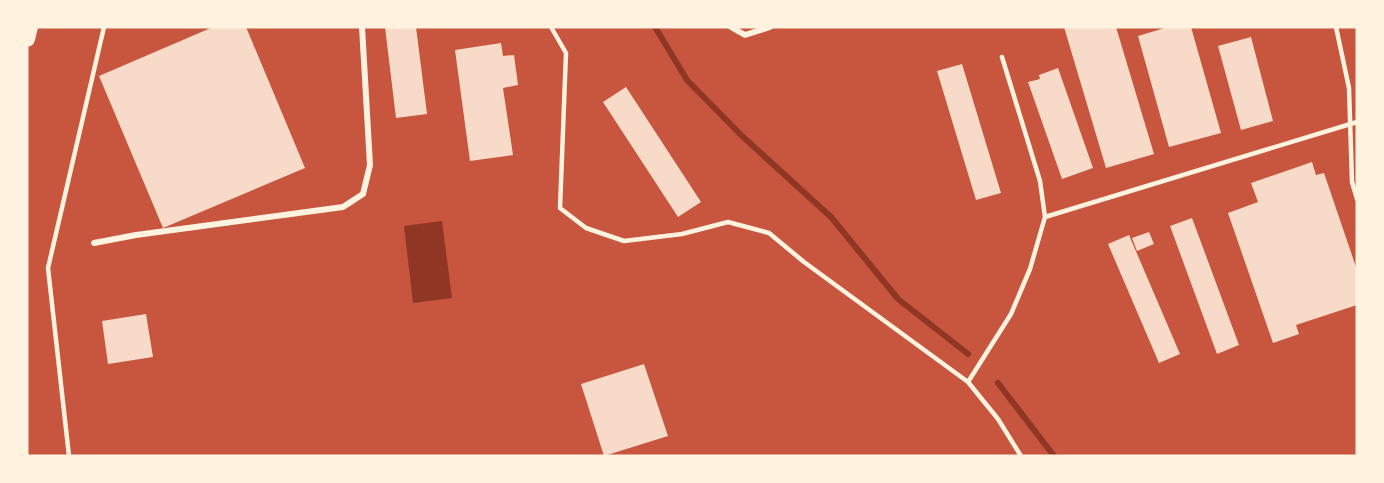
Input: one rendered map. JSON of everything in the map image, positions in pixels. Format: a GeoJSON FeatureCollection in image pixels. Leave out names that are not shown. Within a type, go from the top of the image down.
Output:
{"type":"FeatureCollection","features":[{"type":"Feature","properties":{"kind":"highway"},"geometry":{"type":"LineString","coordinates":[[27,39],[30,27]]}},
{"type":"Feature","properties":{"kind":"street"},"geometry":{"type":"LineString","coordinates":[[94,243],[135,235],[343,207],[363,194],[370,165],[363,27]]}},
{"type":"Feature","properties":{"kind":"street"},"geometry":{"type":"LineString","coordinates":[[731,27],[746,35],[770,27]]}},
{"type":"Feature","properties":{"kind":"lane"},"geometry":{"type":"LineString","coordinates":[[69,456],[48,268],[104,27]]}},
{"type":"Feature","properties":{"kind":"lane"},"geometry":{"type":"LineString","coordinates":[[551,27],[566,53],[560,208],[586,228],[624,241],[682,234],[728,222],[769,233],[804,262],[968,382],[998,419],[1022,456]]}},
{"type":"Feature","properties":{"kind":"lane"},"geometry":{"type":"LineString","coordinates":[[1336,27],[1348,88],[1352,182],[1357,199]]}},
{"type":"Feature","properties":{"kind":"lane"},"geometry":{"type":"LineString","coordinates":[[968,382],[1011,314],[1030,269],[1045,217],[1040,182],[1002,57]]}},
{"type":"Feature","properties":{"kind":"lane"},"geometry":{"type":"LineString","coordinates":[[1045,217],[1357,122]]}},
{"type":"Feature","properties":{"kind":"shaded area"},"geometry":{"type":"Polygon","coordinates":[[[442,221],[452,298],[413,303],[404,226],[442,221]]]}},
{"type":"Feature","properties":{"kind":"building"},"geometry":{"type":"Polygon","coordinates":[[[213,27],[246,27],[305,168],[163,228],[99,76],[213,27]]]}},
{"type":"Feature","properties":{"kind":"building"},"geometry":{"type":"Polygon","coordinates":[[[385,27],[416,27],[427,114],[396,118],[385,27]]]}},
{"type":"Feature","properties":{"kind":"building"},"geometry":{"type":"Polygon","coordinates":[[[1064,27],[1116,27],[1154,154],[1106,168],[1064,27]]]}},
{"type":"Feature","properties":{"kind":"building"},"geometry":{"type":"Polygon","coordinates":[[[1168,27],[1191,27],[1221,133],[1169,147],[1138,36],[1168,27]]]}},
{"type":"Feature","properties":{"kind":"building"},"geometry":{"type":"Polygon","coordinates":[[[1251,37],[1273,121],[1241,130],[1218,46],[1251,37]]]}},
{"type":"Feature","properties":{"kind":"building"},"geometry":{"type":"Polygon","coordinates":[[[501,43],[503,56],[514,55],[518,85],[503,88],[513,155],[470,161],[455,50],[501,43]]]}},
{"type":"Feature","properties":{"kind":"building"},"geometry":{"type":"Polygon","coordinates":[[[962,64],[1001,193],[976,200],[937,71],[962,64]]]}},
{"type":"Feature","properties":{"kind":"building"},"geometry":{"type":"Polygon","coordinates":[[[1058,68],[1093,168],[1062,179],[1028,82],[1040,79],[1039,75],[1058,68]]]}},
{"type":"Feature","properties":{"kind":"building"},"geometry":{"type":"Polygon","coordinates":[[[626,87],[701,202],[678,217],[603,102],[626,87]]]}},
{"type":"Feature","properties":{"kind":"building"},"geometry":{"type":"Polygon","coordinates":[[[1312,162],[1316,175],[1324,173],[1357,270],[1357,305],[1296,325],[1299,334],[1273,343],[1228,213],[1258,202],[1251,183],[1312,162]]]}},
{"type":"Feature","properties":{"kind":"building"},"geometry":{"type":"Polygon","coordinates":[[[1192,218],[1239,345],[1217,354],[1170,226],[1192,218]]]}},
{"type":"Feature","properties":{"kind":"building"},"geometry":{"type":"Polygon","coordinates":[[[1149,232],[1154,244],[1137,251],[1132,238],[1149,232]]]}},
{"type":"Feature","properties":{"kind":"building"},"geometry":{"type":"Polygon","coordinates":[[[1129,235],[1180,354],[1159,363],[1108,244],[1129,235]]]}},
{"type":"Feature","properties":{"kind":"building"},"geometry":{"type":"Polygon","coordinates":[[[146,314],[153,357],[108,364],[102,321],[146,314]]]}},
{"type":"Feature","properties":{"kind":"building"},"geometry":{"type":"Polygon","coordinates":[[[644,364],[668,436],[604,456],[581,384],[644,364]]]}},
{"type":"Feature","properties":{"kind":"waterway"},"geometry":{"type":"LineString","coordinates":[[655,27],[687,80],[741,135],[831,217],[898,299],[968,354]]}},
{"type":"Feature","properties":{"kind":"waterway"},"geometry":{"type":"LineString","coordinates":[[998,383],[1054,456]]}}]}
